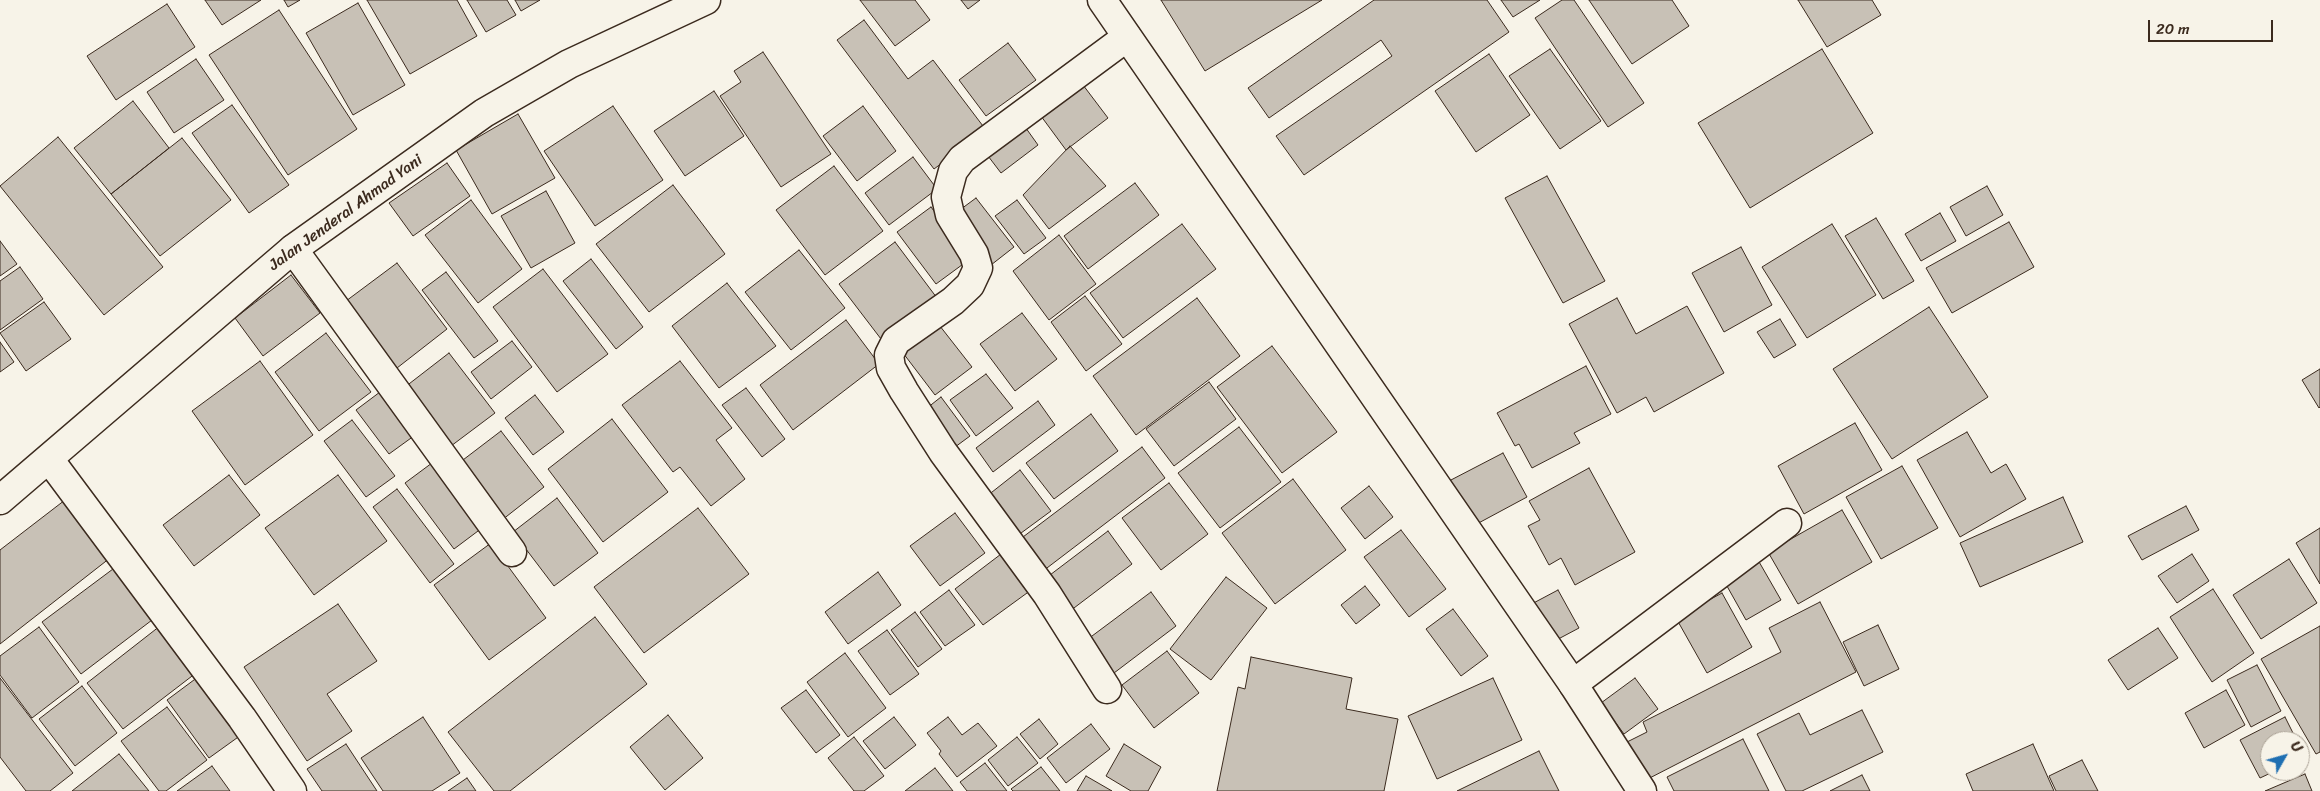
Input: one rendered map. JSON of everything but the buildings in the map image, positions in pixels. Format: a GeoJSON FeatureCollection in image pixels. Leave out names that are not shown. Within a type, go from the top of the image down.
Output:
{"type":"FeatureCollection","features":[{"type":"Feature","properties":{"kind":"main road","name":"Jalan Jenderal Ahmad Yani"},"geometry":{"type":"LineString","coordinates":[[0,500],[293,249],[484,113],[569,64],[706,0]]}},
{"type":"Feature","properties":{"kind":"main road"},"geometry":{"type":"LineString","coordinates":[[1102,0],[1573,684],[1642,791]]}},
{"type":"Feature","properties":{"kind":"main road"},"geometry":{"type":"LineString","coordinates":[[1107,689],[1047,594],[966,484],[909,398],[891,368],[890,355],[896,341],[953,301],[970,285],[978,268],[974,254],[950,215],[946,197],[953,170],[962,159],[1127,37]]}},
{"type":"Feature","properties":{"kind":"main road"},"geometry":{"type":"LineString","coordinates":[[293,249],[512,552]]}},
{"type":"Feature","properties":{"kind":"main road"},"geometry":{"type":"LineString","coordinates":[[49,459],[242,718],[292,791]]}},
{"type":"Feature","properties":{"kind":"main road"},"geometry":{"type":"LineString","coordinates":[[1573,684],[1787,523]]}}]}
